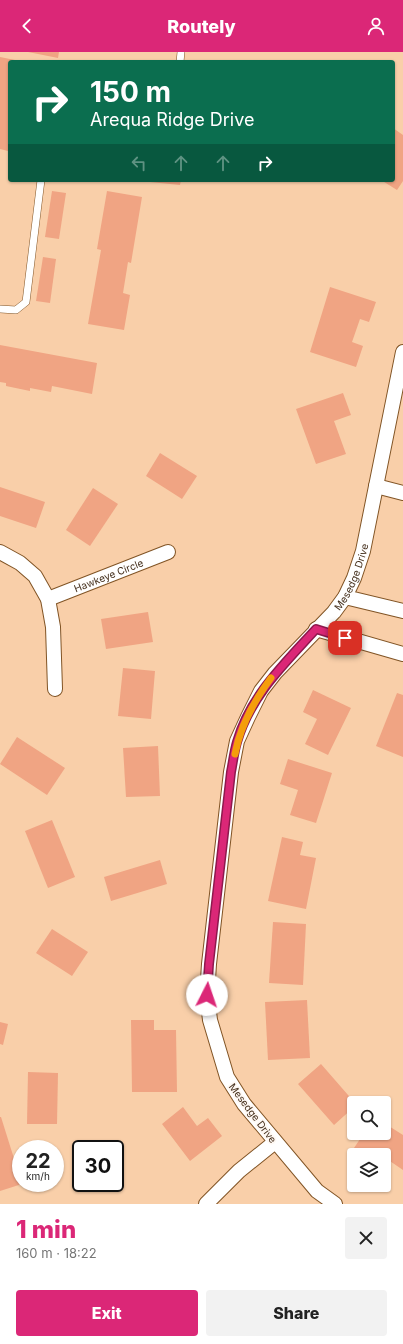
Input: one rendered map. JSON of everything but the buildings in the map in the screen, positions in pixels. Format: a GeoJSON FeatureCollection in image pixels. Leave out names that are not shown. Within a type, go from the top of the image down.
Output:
{"type":"FeatureCollection","features":[{"type":"Feature","properties":{"kind":"street","name":"Mesedge Drive"},"geometry":{"type":"LineString","coordinates":[[335,1204],[317,1191],[275,1142],[244,1104],[227,1078],[210,1020],[207,995],[209,964],[231,772],[237,741],[261,691],[275,673],[334,612],[345,597],[354,578],[363,551],[403,352]]}},
{"type":"Feature","properties":{"kind":"street"},"geometry":{"type":"LineString","coordinates":[[376,486],[403,493]]}},
{"type":"Feature","properties":{"kind":"street"},"geometry":{"type":"LineString","coordinates":[[0,552],[5,553],[20,563],[35,576],[48,599],[54,627],[55,689]]}},
{"type":"Feature","properties":{"kind":"street","name":"Hawkeye Circle"},"geometry":{"type":"LineString","coordinates":[[48,599],[168,552]]}},
{"type":"Feature","properties":{"kind":"street"},"geometry":{"type":"LineString","coordinates":[[345,597],[403,611]]}},
{"type":"Feature","properties":{"kind":"street"},"geometry":{"type":"LineString","coordinates":[[316,629],[403,654]]}},
{"type":"Feature","properties":{"kind":"street"},"geometry":{"type":"LineString","coordinates":[[206,1204],[239,1171],[275,1142]]}},
{"type":"Feature","properties":{"kind":"lane"},"geometry":{"type":"LineString","coordinates":[[0,309],[16,310],[26,302],[41,182]]}},
{"type":"Feature","properties":{"kind":"slow traffic"},"geometry":{"type":"LineString","coordinates":[[235,754],[237,741],[248,717],[261,691],[271,678]]}},
{"type":"Feature","properties":{"kind":"route"},"geometry":{"type":"LineString","coordinates":[[207,995],[209,964],[231,772],[237,741],[261,691],[275,673],[316,629],[345,638]]}}]}
